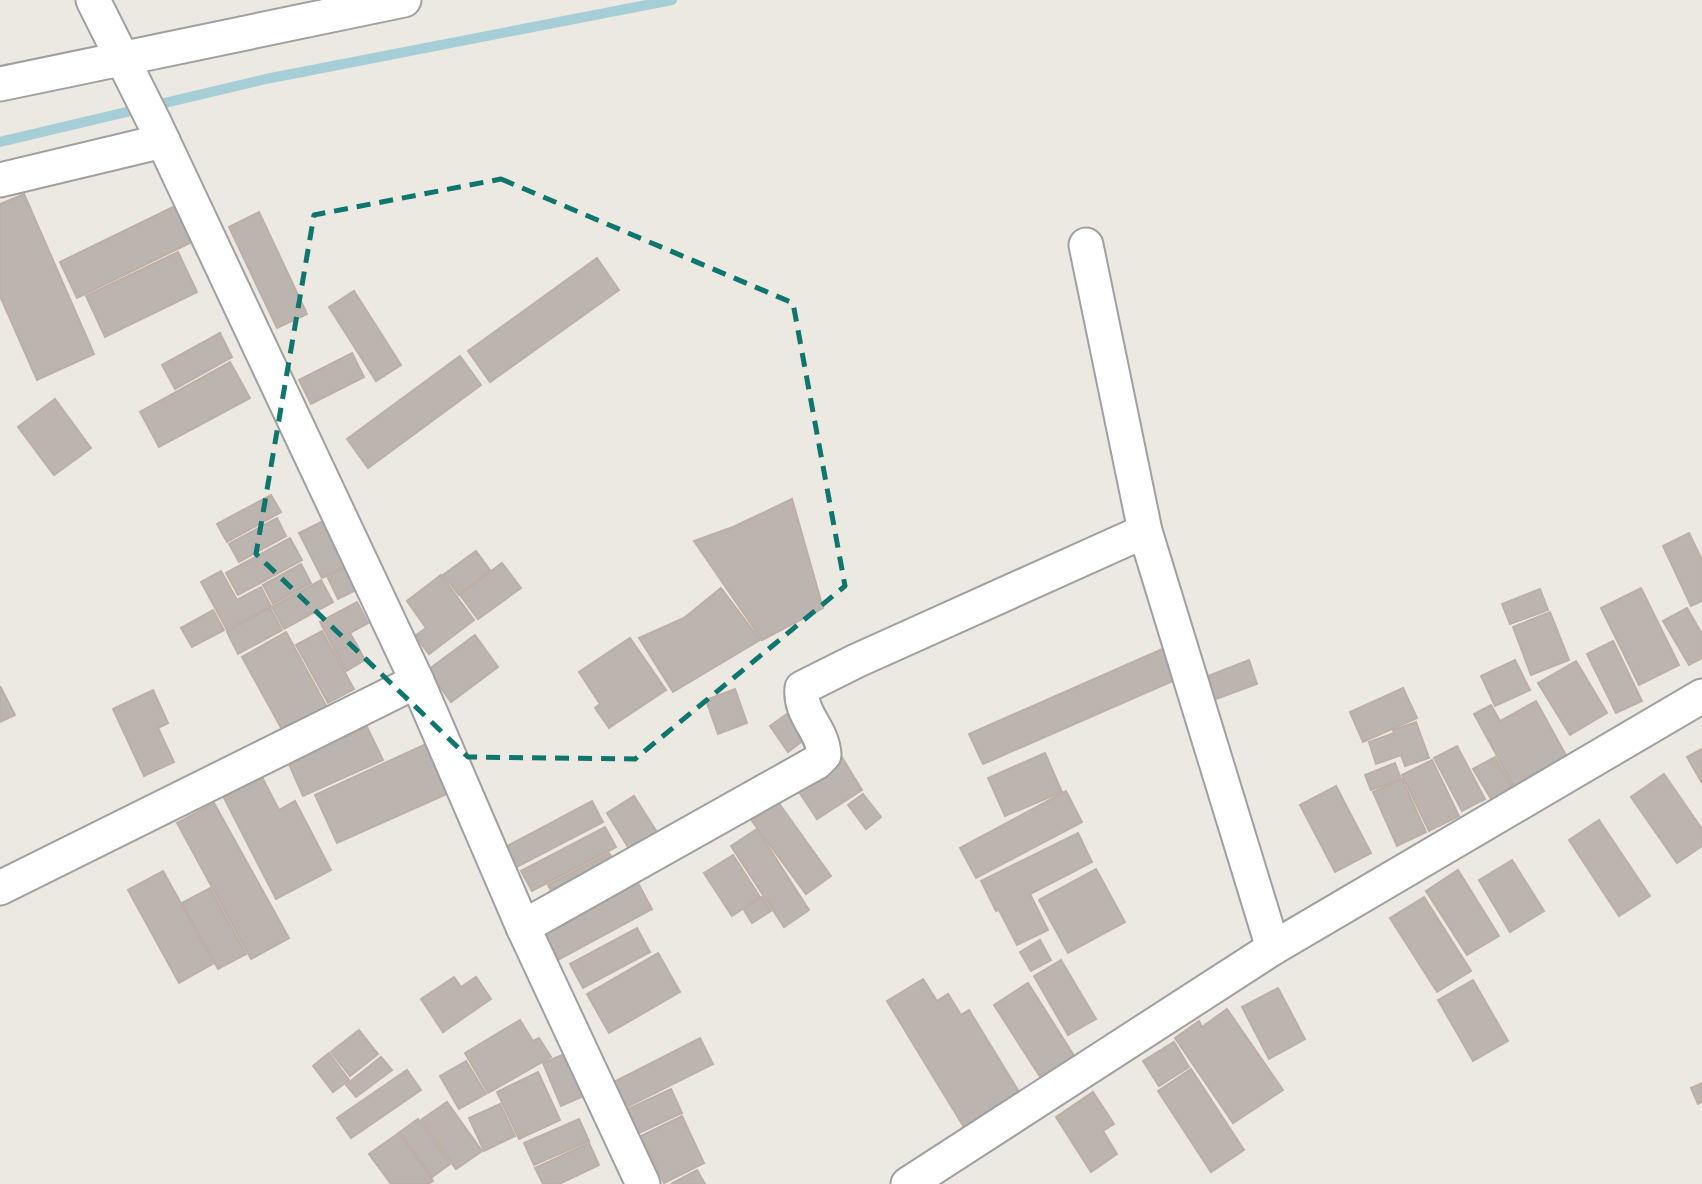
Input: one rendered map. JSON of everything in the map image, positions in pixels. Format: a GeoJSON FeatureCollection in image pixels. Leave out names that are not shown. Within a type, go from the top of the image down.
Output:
{"type":"FeatureCollection","features":[{"type":"Feature","properties":{"kind":"street"},"geometry":{"type":"LineString","coordinates":[[93,0],[159,133],[417,681],[523,927],[643,1184]]}},
{"type":"Feature","properties":{"kind":"street"},"geometry":{"type":"LineString","coordinates":[[0,84],[404,0]]}},
{"type":"Feature","properties":{"kind":"street"},"geometry":{"type":"LineString","coordinates":[[0,180],[159,133]]}},
{"type":"Feature","properties":{"kind":"street"},"geometry":{"type":"LineString","coordinates":[[1086,244],[1145,531],[1273,948]]}},
{"type":"Feature","properties":{"kind":"street"},"geometry":{"type":"LineString","coordinates":[[523,927],[817,762],[824,755],[823,743],[803,707],[802,688],[1145,531]]}},
{"type":"Feature","properties":{"kind":"street"},"geometry":{"type":"LineString","coordinates":[[0,888],[417,681]]}},
{"type":"Feature","properties":{"kind":"street"},"geometry":{"type":"LineString","coordinates":[[908,1184],[1273,948],[1702,696]]}},
{"type":"Feature","properties":{"kind":"highlighted area"},"geometry":{"type":"Polygon","coordinates":[[[501,179],[793,303],[845,586],[635,759],[468,757],[256,554],[314,215],[501,179]]]}},
{"type":"Feature","properties":{"kind":"building"},"geometry":{"type":"Polygon","coordinates":[[[24,194],[94,354],[37,380],[0,296],[0,204],[24,194]]]}},
{"type":"Feature","properties":{"kind":"building"},"geometry":{"type":"Polygon","coordinates":[[[177,205],[194,241],[77,298],[60,262],[177,205]]]}},
{"type":"Feature","properties":{"kind":"building"},"geometry":{"type":"Polygon","coordinates":[[[259,212],[307,314],[277,328],[229,227],[259,212]]]}},
{"type":"Feature","properties":{"kind":"building"},"geometry":{"type":"Polygon","coordinates":[[[178,252],[197,292],[105,337],[86,296],[178,252]]]}},
{"type":"Feature","properties":{"kind":"building"},"geometry":{"type":"Polygon","coordinates":[[[597,258],[619,290],[490,382],[468,351],[597,258]]]}},
{"type":"Feature","properties":{"kind":"building"},"geometry":{"type":"Polygon","coordinates":[[[354,291],[401,365],[376,381],[329,307],[354,291]]]}},
{"type":"Feature","properties":{"kind":"building"},"geometry":{"type":"Polygon","coordinates":[[[220,333],[232,357],[175,389],[162,365],[220,333]]]}},
{"type":"Feature","properties":{"kind":"building"},"geometry":{"type":"Polygon","coordinates":[[[352,353],[364,377],[311,404],[299,380],[352,353]]]}},
{"type":"Feature","properties":{"kind":"building"},"geometry":{"type":"Polygon","coordinates":[[[460,356],[481,385],[368,468],[347,439],[460,356]]]}},
{"type":"Feature","properties":{"kind":"building"},"geometry":{"type":"Polygon","coordinates":[[[230,362],[250,398],[159,447],[140,412],[230,362]]]}},
{"type":"Feature","properties":{"kind":"building"},"geometry":{"type":"Polygon","coordinates":[[[55,399],[91,448],[54,475],[18,427],[55,399]]]}},
{"type":"Feature","properties":{"kind":"building"},"geometry":{"type":"Polygon","coordinates":[[[271,495],[281,512],[227,542],[217,524],[271,495]]]}},
{"type":"Feature","properties":{"kind":"building"},"geometry":{"type":"Polygon","coordinates":[[[792,499],[823,608],[762,640],[694,541],[733,527],[792,499]]]}},
{"type":"Feature","properties":{"kind":"building"},"geometry":{"type":"Polygon","coordinates":[[[277,518],[286,536],[239,562],[229,544],[277,518]]]}},
{"type":"Feature","properties":{"kind":"building"},"geometry":{"type":"Polygon","coordinates":[[[325,520],[348,565],[322,578],[299,533],[325,520]]]}},
{"type":"Feature","properties":{"kind":"building"},"geometry":{"type":"Polygon","coordinates":[[[1689,533],[1702,560],[1702,601],[1691,606],[1663,546],[1689,533]]]}},
{"type":"Feature","properties":{"kind":"building"},"geometry":{"type":"Polygon","coordinates":[[[290,538],[302,560],[238,595],[226,573],[290,538]]]}},
{"type":"Feature","properties":{"kind":"building"},"geometry":{"type":"Polygon","coordinates":[[[476,551],[490,570],[459,595],[443,575],[476,551]]]}},
{"type":"Feature","properties":{"kind":"building"},"geometry":{"type":"Polygon","coordinates":[[[502,563],[521,588],[478,619],[460,595],[502,563]]]}},
{"type":"Feature","properties":{"kind":"building"},"geometry":{"type":"Polygon","coordinates":[[[301,564],[311,583],[273,604],[263,585],[301,564]]]}},
{"type":"Feature","properties":{"kind":"building"},"geometry":{"type":"Polygon","coordinates":[[[347,567],[358,589],[338,599],[327,576],[347,567]]]}},
{"type":"Feature","properties":{"kind":"building"},"geometry":{"type":"Polygon","coordinates":[[[221,571],[237,600],[261,587],[271,606],[227,630],[201,582],[221,571]]]}},
{"type":"Feature","properties":{"kind":"building"},"geometry":{"type":"Polygon","coordinates":[[[441,575],[474,620],[429,654],[415,636],[426,628],[407,601],[441,575]]]}},
{"type":"Feature","properties":{"kind":"building"},"geometry":{"type":"Polygon","coordinates":[[[321,580],[333,602],[284,629],[272,607],[321,580]]]}},
{"type":"Feature","properties":{"kind":"building"},"geometry":{"type":"Polygon","coordinates":[[[721,588],[760,640],[673,692],[639,638],[684,618],[721,588]]]}},
{"type":"Feature","properties":{"kind":"building"},"geometry":{"type":"Polygon","coordinates":[[[1641,588],[1679,665],[1639,685],[1601,608],[1641,588]]]}},
{"type":"Feature","properties":{"kind":"building"},"geometry":{"type":"Polygon","coordinates":[[[1540,589],[1548,610],[1510,624],[1502,604],[1540,589]]]}},
{"type":"Feature","properties":{"kind":"building"},"geometry":{"type":"Polygon","coordinates":[[[357,602],[368,623],[350,633],[365,660],[346,671],[320,622],[357,602]]]}},
{"type":"Feature","properties":{"kind":"building"},"geometry":{"type":"Polygon","coordinates":[[[270,608],[282,630],[238,654],[227,632],[270,608]]]}},
{"type":"Feature","properties":{"kind":"building"},"geometry":{"type":"Polygon","coordinates":[[[1687,608],[1702,634],[1702,658],[1689,665],[1663,621],[1687,608]]]}},
{"type":"Feature","properties":{"kind":"building"},"geometry":{"type":"Polygon","coordinates":[[[213,610],[224,630],[192,647],[181,628],[213,610]]]}},
{"type":"Feature","properties":{"kind":"building"},"geometry":{"type":"Polygon","coordinates":[[[1550,612],[1569,660],[1531,675],[1513,627],[1550,612]]]}},
{"type":"Feature","properties":{"kind":"building"},"geometry":{"type":"Polygon","coordinates":[[[322,631],[354,689],[328,703],[296,645],[322,631]]]}},
{"type":"Feature","properties":{"kind":"building"},"geometry":{"type":"Polygon","coordinates":[[[286,632],[329,711],[285,735],[242,657],[286,632]]]}},
{"type":"Feature","properties":{"kind":"building"},"geometry":{"type":"Polygon","coordinates":[[[475,635],[498,667],[451,702],[428,670],[475,635]]]}},
{"type":"Feature","properties":{"kind":"building"},"geometry":{"type":"Polygon","coordinates":[[[630,638],[666,690],[609,728],[595,708],[600,704],[579,672],[630,638]]]}},
{"type":"Feature","properties":{"kind":"building"},"geometry":{"type":"Polygon","coordinates":[[[1613,641],[1642,701],[1616,713],[1587,654],[1613,641]]]}},
{"type":"Feature","properties":{"kind":"building"},"geometry":{"type":"Polygon","coordinates":[[[1169,646],[1182,677],[983,764],[969,734],[1169,646]]]}},
{"type":"Feature","properties":{"kind":"building"},"geometry":{"type":"Polygon","coordinates":[[[1249,660],[1257,684],[1208,702],[1200,679],[1249,660]]]}},
{"type":"Feature","properties":{"kind":"building"},"geometry":{"type":"Polygon","coordinates":[[[1515,660],[1530,690],[1495,706],[1481,676],[1515,660]]]}},
{"type":"Feature","properties":{"kind":"building"},"geometry":{"type":"Polygon","coordinates":[[[1576,661],[1607,713],[1570,735],[1538,683],[1576,661]]]}},
{"type":"Feature","properties":{"kind":"building"},"geometry":{"type":"Polygon","coordinates":[[[0,686],[15,715],[0,722],[0,686]]]}},
{"type":"Feature","properties":{"kind":"building"},"geometry":{"type":"Polygon","coordinates":[[[1403,688],[1417,718],[1363,742],[1350,712],[1403,688]]]}},
{"type":"Feature","properties":{"kind":"building"},"geometry":{"type":"Polygon","coordinates":[[[735,689],[747,723],[718,734],[706,700],[735,689]]]}},
{"type":"Feature","properties":{"kind":"building"},"geometry":{"type":"Polygon","coordinates":[[[153,690],[168,723],[158,728],[174,762],[144,776],[113,709],[153,690]]]}},
{"type":"Feature","properties":{"kind":"building"},"geometry":{"type":"Polygon","coordinates":[[[1536,701],[1567,757],[1514,787],[1474,714],[1491,705],[1500,721],[1536,701]]]}},
{"type":"Feature","properties":{"kind":"building"},"geometry":{"type":"Polygon","coordinates":[[[787,714],[805,739],[788,752],[770,726],[787,714]]]}},
{"type":"Feature","properties":{"kind":"building"},"geometry":{"type":"Polygon","coordinates":[[[1416,722],[1429,758],[1405,766],[1401,755],[1376,764],[1369,742],[1416,722]]]}},
{"type":"Feature","properties":{"kind":"building"},"geometry":{"type":"Polygon","coordinates":[[[367,727],[383,760],[303,796],[288,762],[367,727]]]}},
{"type":"Feature","properties":{"kind":"building"},"geometry":{"type":"Polygon","coordinates":[[[426,744],[449,793],[337,843],[315,795],[426,744]]]}},
{"type":"Feature","properties":{"kind":"building"},"geometry":{"type":"Polygon","coordinates":[[[1457,746],[1485,799],[1462,811],[1434,758],[1457,746]]]}},
{"type":"Feature","properties":{"kind":"building"},"geometry":{"type":"Polygon","coordinates":[[[1702,749],[1702,783],[1687,757],[1702,749]]]}},
{"type":"Feature","properties":{"kind":"building"},"geometry":{"type":"Polygon","coordinates":[[[838,751],[862,790],[817,819],[792,781],[838,751]]]}},
{"type":"Feature","properties":{"kind":"building"},"geometry":{"type":"Polygon","coordinates":[[[1045,753],[1062,792],[1005,816],[988,778],[1045,753]]]}},
{"type":"Feature","properties":{"kind":"building"},"geometry":{"type":"Polygon","coordinates":[[[1495,757],[1512,787],[1491,799],[1473,769],[1495,757]]]}},
{"type":"Feature","properties":{"kind":"building"},"geometry":{"type":"Polygon","coordinates":[[[1432,760],[1459,816],[1429,831],[1402,775],[1432,760]]]}},
{"type":"Feature","properties":{"kind":"building"},"geometry":{"type":"Polygon","coordinates":[[[1395,763],[1401,779],[1371,790],[1365,775],[1395,763]]]}},
{"type":"Feature","properties":{"kind":"building"},"geometry":{"type":"Polygon","coordinates":[[[1664,774],[1702,829],[1702,846],[1677,863],[1631,797],[1664,774]]]}},
{"type":"Feature","properties":{"kind":"building"},"geometry":{"type":"Polygon","coordinates":[[[262,777],[279,810],[295,801],[331,870],[276,899],[223,796],[262,777]]]}},
{"type":"Feature","properties":{"kind":"building"},"geometry":{"type":"Polygon","coordinates":[[[1402,779],[1426,832],[1397,846],[1373,792],[1402,779]]]}},
{"type":"Feature","properties":{"kind":"building"},"geometry":{"type":"Polygon","coordinates":[[[1336,786],[1371,853],[1335,872],[1300,805],[1336,786]]]}},
{"type":"Feature","properties":{"kind":"building"},"geometry":{"type":"Polygon","coordinates":[[[1066,791],[1082,822],[976,878],[960,848],[1066,791]]]}},
{"type":"Feature","properties":{"kind":"building"},"geometry":{"type":"Polygon","coordinates":[[[863,794],[881,817],[866,829],[848,805],[863,794]]]}},
{"type":"Feature","properties":{"kind":"building"},"geometry":{"type":"Polygon","coordinates":[[[634,796],[660,837],[633,855],[607,813],[634,796]]]}},
{"type":"Feature","properties":{"kind":"building"},"geometry":{"type":"Polygon","coordinates":[[[592,801],[603,822],[511,870],[500,850],[592,801]]]}},
{"type":"Feature","properties":{"kind":"building"},"geometry":{"type":"Polygon","coordinates":[[[778,802],[831,876],[806,894],[752,821],[778,802]]]}},
{"type":"Feature","properties":{"kind":"building"},"geometry":{"type":"Polygon","coordinates":[[[214,803],[289,938],[251,959],[177,823],[214,803]]]}},
{"type":"Feature","properties":{"kind":"building"},"geometry":{"type":"Polygon","coordinates":[[[1599,820],[1650,896],[1619,916],[1569,840],[1599,820]]]}},
{"type":"Feature","properties":{"kind":"building"},"geometry":{"type":"Polygon","coordinates":[[[605,827],[616,847],[532,891],[521,871],[605,827]]]}},
{"type":"Feature","properties":{"kind":"building"},"geometry":{"type":"Polygon","coordinates":[[[757,829],[809,910],[784,927],[731,846],[757,829]]]}},
{"type":"Feature","properties":{"kind":"building"},"geometry":{"type":"Polygon","coordinates":[[[1078,833],[1092,862],[1030,894],[1048,930],[1017,945],[981,881],[1078,833]]]}},
{"type":"Feature","properties":{"kind":"building"},"geometry":{"type":"Polygon","coordinates":[[[609,853],[619,871],[558,904],[548,885],[609,853]]]}},
{"type":"Feature","properties":{"kind":"building"},"geometry":{"type":"Polygon","coordinates":[[[733,855],[760,897],[732,916],[704,873],[733,855]]]}},
{"type":"Feature","properties":{"kind":"building"},"geometry":{"type":"Polygon","coordinates":[[[1512,860],[1544,911],[1510,932],[1479,880],[1512,860]]]}},
{"type":"Feature","properties":{"kind":"building"},"geometry":{"type":"Polygon","coordinates":[[[1096,869],[1125,922],[1068,953],[1039,900],[1096,869]]]}},
{"type":"Feature","properties":{"kind":"building"},"geometry":{"type":"Polygon","coordinates":[[[1458,870],[1499,936],[1467,955],[1426,891],[1458,870]]]}},
{"type":"Feature","properties":{"kind":"building"},"geometry":{"type":"Polygon","coordinates":[[[163,871],[214,963],[179,983],[128,890],[163,871]]]}},
{"type":"Feature","properties":{"kind":"building"},"geometry":{"type":"Polygon","coordinates":[[[633,874],[652,909],[558,960],[539,925],[633,874]]]}},
{"type":"Feature","properties":{"kind":"building"},"geometry":{"type":"Polygon","coordinates":[[[210,888],[246,954],[218,969],[182,903],[210,888]]]}},
{"type":"Feature","properties":{"kind":"building"},"geometry":{"type":"Polygon","coordinates":[[[762,897],[771,911],[752,923],[744,910],[762,897]]]}},
{"type":"Feature","properties":{"kind":"building"},"geometry":{"type":"Polygon","coordinates":[[[1424,897],[1471,971],[1437,992],[1390,918],[1424,897]]]}},
{"type":"Feature","properties":{"kind":"building"},"geometry":{"type":"Polygon","coordinates":[[[637,928],[650,952],[583,988],[570,964],[637,928]]]}},
{"type":"Feature","properties":{"kind":"building"},"geometry":{"type":"Polygon","coordinates":[[[1040,940],[1051,960],[1031,971],[1020,952],[1040,940]]]}},
{"type":"Feature","properties":{"kind":"building"},"geometry":{"type":"Polygon","coordinates":[[[658,953],[680,992],[609,1033],[587,994],[658,953]]]}},
{"type":"Feature","properties":{"kind":"building"},"geometry":{"type":"Polygon","coordinates":[[[1061,960],[1096,1019],[1068,1035],[1034,976],[1061,960]]]}},
{"type":"Feature","properties":{"kind":"building"},"geometry":{"type":"Polygon","coordinates":[[[454,977],[461,987],[476,977],[491,999],[443,1032],[421,999],[454,977]]]}},
{"type":"Feature","properties":{"kind":"building"},"geometry":{"type":"Polygon","coordinates":[[[923,979],[937,1001],[948,994],[961,1015],[969,1010],[1021,1095],[965,1129],[887,1001],[923,979]]]}},
{"type":"Feature","properties":{"kind":"building"},"geometry":{"type":"Polygon","coordinates":[[[1473,980],[1508,1041],[1473,1061],[1438,1000],[1473,980]]]}},
{"type":"Feature","properties":{"kind":"building"},"geometry":{"type":"Polygon","coordinates":[[[1028,983],[1078,1062],[1044,1083],[994,1005],[1028,983]]]}},
{"type":"Feature","properties":{"kind":"building"},"geometry":{"type":"Polygon","coordinates":[[[1278,988],[1305,1039],[1269,1059],[1242,1007],[1278,988]]]}},
{"type":"Feature","properties":{"kind":"building"},"geometry":{"type":"Polygon","coordinates":[[[1227,1009],[1283,1090],[1233,1123],[1175,1038],[1199,1021],[1202,1027],[1227,1009]]]}},
{"type":"Feature","properties":{"kind":"building"},"geometry":{"type":"Polygon","coordinates":[[[520,1020],[533,1041],[539,1038],[551,1057],[488,1093],[465,1053],[520,1020]]]}},
{"type":"Feature","properties":{"kind":"building"},"geometry":{"type":"Polygon","coordinates":[[[359,1030],[378,1054],[350,1076],[331,1052],[359,1030]]]}},
{"type":"Feature","properties":{"kind":"building"},"geometry":{"type":"Polygon","coordinates":[[[700,1038],[713,1064],[625,1108],[612,1083],[700,1038]]]}},
{"type":"Feature","properties":{"kind":"building"},"geometry":{"type":"Polygon","coordinates":[[[1174,1042],[1189,1067],[1159,1086],[1143,1061],[1174,1042]]]}},
{"type":"Feature","properties":{"kind":"building"},"geometry":{"type":"Polygon","coordinates":[[[569,1052],[586,1095],[561,1106],[543,1063],[569,1052]]]}},
{"type":"Feature","properties":{"kind":"building"},"geometry":{"type":"Polygon","coordinates":[[[329,1053],[349,1080],[333,1092],[313,1066],[329,1053]]]}},
{"type":"Feature","properties":{"kind":"building"},"geometry":{"type":"Polygon","coordinates":[[[381,1057],[392,1070],[356,1097],[346,1085],[381,1057]]]}},
{"type":"Feature","properties":{"kind":"building"},"geometry":{"type":"Polygon","coordinates":[[[466,1061],[486,1094],[459,1109],[440,1076],[466,1061]]]}},
{"type":"Feature","properties":{"kind":"building"},"geometry":{"type":"Polygon","coordinates":[[[1191,1069],[1244,1150],[1211,1172],[1158,1091],[1191,1069]]]}},
{"type":"Feature","properties":{"kind":"building"},"geometry":{"type":"Polygon","coordinates":[[[407,1070],[421,1090],[351,1138],[337,1118],[407,1070]]]}},
{"type":"Feature","properties":{"kind":"building"},"geometry":{"type":"Polygon","coordinates":[[[538,1072],[560,1120],[519,1139],[497,1092],[538,1072]]]}},
{"type":"Feature","properties":{"kind":"building"},"geometry":{"type":"Polygon","coordinates":[[[1702,1083],[1702,1102],[1698,1104],[1691,1088],[1702,1083]]]}},
{"type":"Feature","properties":{"kind":"building"},"geometry":{"type":"Polygon","coordinates":[[[671,1089],[682,1113],[639,1133],[628,1109],[671,1089]]]}},
{"type":"Feature","properties":{"kind":"building"},"geometry":{"type":"Polygon","coordinates":[[[1093,1092],[1114,1124],[1103,1131],[1117,1154],[1091,1172],[1056,1117],[1093,1092]]]}},
{"type":"Feature","properties":{"kind":"building"},"geometry":{"type":"Polygon","coordinates":[[[447,1102],[482,1151],[456,1169],[421,1120],[447,1102]]]}},
{"type":"Feature","properties":{"kind":"building"},"geometry":{"type":"Polygon","coordinates":[[[500,1104],[515,1136],[484,1151],[469,1118],[500,1104]]]}},
{"type":"Feature","properties":{"kind":"building"},"geometry":{"type":"Polygon","coordinates":[[[682,1116],[704,1163],[664,1183],[641,1136],[682,1116]]]}},
{"type":"Feature","properties":{"kind":"building"},"geometry":{"type":"Polygon","coordinates":[[[418,1119],[450,1164],[432,1177],[400,1132],[418,1119]]]}},
{"type":"Feature","properties":{"kind":"building"},"geometry":{"type":"Polygon","coordinates":[[[579,1119],[589,1141],[534,1165],[524,1143],[579,1119]]]}},
{"type":"Feature","properties":{"kind":"building"},"geometry":{"type":"Polygon","coordinates":[[[399,1133],[433,1181],[428,1184],[391,1184],[369,1154],[399,1133]]]}},
{"type":"Feature","properties":{"kind":"building"},"geometry":{"type":"Polygon","coordinates":[[[589,1143],[599,1165],[559,1184],[543,1184],[535,1168],[589,1143]]]}},
{"type":"Feature","properties":{"kind":"building"},"geometry":{"type":"Polygon","coordinates":[[[697,1170],[705,1184],[671,1184],[697,1170]]]}},
{"type":"Feature","properties":{"kind":"waterway"},"geometry":{"type":"LineString","coordinates":[[0,142],[266,79],[672,0]]}}]}
